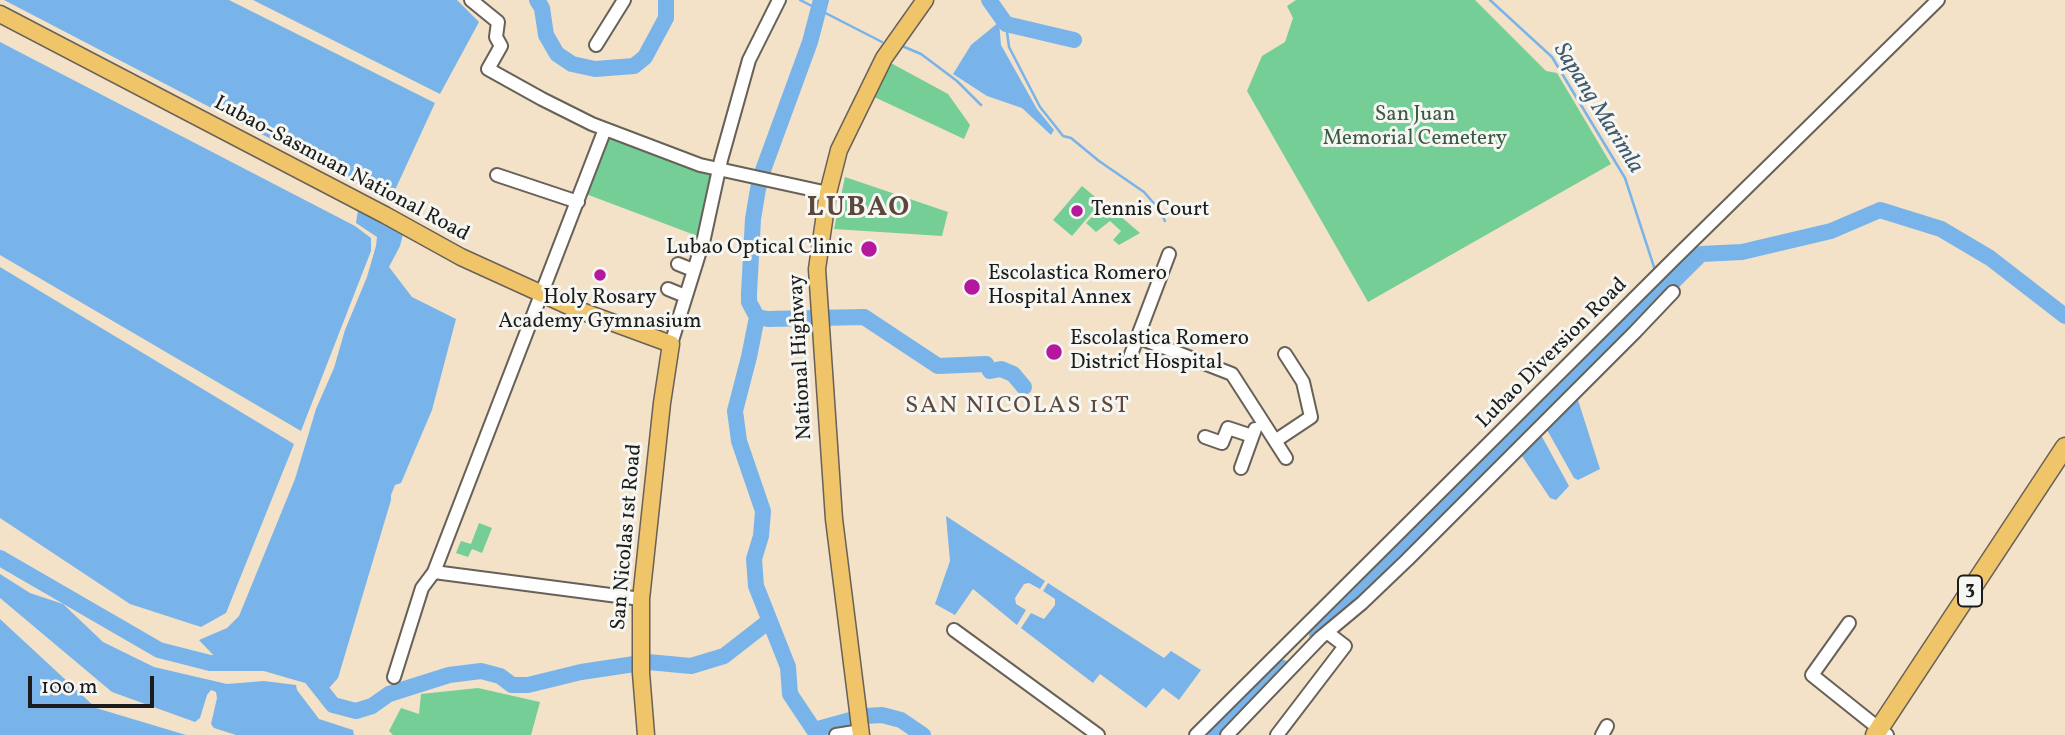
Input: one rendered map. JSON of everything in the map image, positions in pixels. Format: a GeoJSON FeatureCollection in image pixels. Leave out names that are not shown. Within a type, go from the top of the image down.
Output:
{"type":"FeatureCollection","features":[{"type":"Feature","properties":{"kind":"highway","name":"3"},"geometry":{"type":"LineString","coordinates":[[1880,733],[2065,447]]}},
{"type":"Feature","properties":{"kind":"main road","name":"National Highway"},"geometry":{"type":"LineString","coordinates":[[861,731],[834,519],[817,269],[828,194],[839,150],[849,125],[884,58],[925,0]]}},
{"type":"Feature","properties":{"kind":"main road","name":"Lubao-Sasmuan National Road"},"geometry":{"type":"LineString","coordinates":[[0,15],[461,257],[541,293],[671,344]]}},
{"type":"Feature","properties":{"kind":"main road","name":"San Nicolas 1st Road"},"geometry":{"type":"LineString","coordinates":[[646,735],[640,653],[641,599],[671,344]]}},
{"type":"Feature","properties":{"kind":"street"},"geometry":{"type":"LineString","coordinates":[[471,0],[498,22],[496,37],[501,46],[488,69],[542,99],[606,129],[700,165],[828,194]]}},
{"type":"Feature","properties":{"kind":"street"},"geometry":{"type":"LineString","coordinates":[[596,45],[624,0]]}},
{"type":"Feature","properties":{"kind":"street"},"geometry":{"type":"LineString","coordinates":[[671,344],[694,270],[749,60],[779,0]]}},
{"type":"Feature","properties":{"kind":"street","name":"Lubao Diversion Road"},"geometry":{"type":"LineString","coordinates":[[1196,735],[1478,459],[1674,259],[1938,0]]}},
{"type":"Feature","properties":{"kind":"street"},"geometry":{"type":"LineString","coordinates":[[394,677],[422,588],[434,572],[606,129]]}},
{"type":"Feature","properties":{"kind":"street"},"geometry":{"type":"LineString","coordinates":[[498,174],[579,202]]}},
{"type":"Feature","properties":{"kind":"street"},"geometry":{"type":"LineString","coordinates":[[1130,357],[1169,254]]}},
{"type":"Feature","properties":{"kind":"street"},"geometry":{"type":"LineString","coordinates":[[678,264],[694,270]]}},
{"type":"Feature","properties":{"kind":"street"},"geometry":{"type":"LineString","coordinates":[[668,289],[685,296]]}},
{"type":"Feature","properties":{"kind":"street"},"geometry":{"type":"LineString","coordinates":[[1227,735],[1553,415],[1673,292]]}},
{"type":"Feature","properties":{"kind":"street"},"geometry":{"type":"LineString","coordinates":[[1137,337],[1232,374],[1286,458]]}},
{"type":"Feature","properties":{"kind":"street"},"geometry":{"type":"LineString","coordinates":[[1275,441],[1311,417],[1303,382],[1285,354]]}},
{"type":"Feature","properties":{"kind":"street"},"geometry":{"type":"LineString","coordinates":[[1241,468],[1259,417]]}},
{"type":"Feature","properties":{"kind":"street"},"geometry":{"type":"LineString","coordinates":[[1205,437],[1222,443],[1228,428],[1252,436]]}},
{"type":"Feature","properties":{"kind":"street"},"geometry":{"type":"LineString","coordinates":[[1478,459],[1492,472]]}},
{"type":"Feature","properties":{"kind":"street"},"geometry":{"type":"LineString","coordinates":[[434,572],[641,599]]}},
{"type":"Feature","properties":{"kind":"street"},"geometry":{"type":"LineString","coordinates":[[1849,623],[1812,675],[1880,733]]}},
{"type":"Feature","properties":{"kind":"street"},"geometry":{"type":"LineString","coordinates":[[954,630],[1098,735]]}},
{"type":"Feature","properties":{"kind":"street"},"geometry":{"type":"LineString","coordinates":[[1277,735],[1345,646],[1328,633]]}},
{"type":"Feature","properties":{"kind":"street"},"geometry":{"type":"LineString","coordinates":[[836,735],[861,731]]}},
{"type":"Feature","properties":{"kind":"green space","name":"San Juan Memorial Cemetery"},"geometry":{"type":"Polygon","coordinates":[[[1296,0],[1475,0],[1546,71],[1557,73],[1611,164],[1368,302],[1247,91],[1262,56],[1285,42],[1293,18],[1287,6],[1296,0]]]}},
{"type":"Feature","properties":{"kind":"green space"},"geometry":{"type":"Polygon","coordinates":[[[889,62],[948,94],[970,125],[964,139],[870,95],[889,62]]]}},
{"type":"Feature","properties":{"kind":"green space"},"geometry":{"type":"Polygon","coordinates":[[[609,135],[711,175],[713,183],[700,237],[586,194],[609,135]]]}},
{"type":"Feature","properties":{"kind":"green space"},"geometry":{"type":"Polygon","coordinates":[[[845,177],[948,212],[942,236],[834,229],[845,177]]]}},
{"type":"Feature","properties":{"kind":"green space","name":"Tennis Court"},"geometry":{"type":"Polygon","coordinates":[[[1082,186],[1101,202],[1072,236],[1053,220],[1082,186]]]}},
{"type":"Feature","properties":{"kind":"green space","name":"Tennis Court"},"geometry":{"type":"Polygon","coordinates":[[[1105,203],[1140,233],[1119,245],[1113,240],[1121,231],[1110,221],[1096,232],[1086,223],[1105,203]]]}},
{"type":"Feature","properties":{"kind":"green space"},"geometry":{"type":"Polygon","coordinates":[[[479,523],[492,528],[482,553],[472,549],[468,557],[456,553],[461,541],[471,544],[479,523]]]}},
{"type":"Feature","properties":{"kind":"green space"},"geometry":{"type":"Polygon","coordinates":[[[478,688],[540,702],[531,735],[393,735],[389,731],[401,708],[419,714],[421,694],[478,688]]]}},
{"type":"Feature","properties":{"kind":"water"},"geometry":{"type":"Polygon","coordinates":[[[4,0],[229,0],[435,103],[390,201],[4,0]]]}},
{"type":"Feature","properties":{"kind":"water"},"geometry":{"type":"Polygon","coordinates":[[[253,0],[457,0],[479,22],[440,94],[253,0]]]}},
{"type":"Feature","properties":{"kind":"water"},"geometry":{"type":"Polygon","coordinates":[[[999,22],[1001,45],[1037,109],[1054,130],[1051,135],[1022,108],[987,96],[953,74],[971,45],[999,22]]]}},
{"type":"Feature","properties":{"kind":"water"},"geometry":{"type":"Polygon","coordinates":[[[0,42],[355,226],[371,238],[371,251],[301,431],[0,255],[0,42]]]}},
{"type":"Feature","properties":{"kind":"water"},"geometry":{"type":"Polygon","coordinates":[[[358,210],[404,230],[400,246],[389,267],[412,297],[456,319],[432,410],[401,483],[395,485],[391,495],[338,678],[329,688],[324,688],[313,673],[264,658],[217,659],[199,640],[227,628],[239,616],[295,479],[316,409],[334,368],[376,246],[377,237],[356,223],[358,210]]]}},
{"type":"Feature","properties":{"kind":"water"},"geometry":{"type":"Polygon","coordinates":[[[0,267],[294,444],[226,613],[201,627],[130,604],[0,518],[0,267]]]}},
{"type":"Feature","properties":{"kind":"water"},"geometry":{"type":"Polygon","coordinates":[[[1578,400],[1600,469],[1578,480],[1574,478],[1546,428],[1547,423],[1578,400]]]}},
{"type":"Feature","properties":{"kind":"water"},"geometry":{"type":"Polygon","coordinates":[[[1541,435],[1569,486],[1556,500],[1550,498],[1521,452],[1541,435]]]}},
{"type":"Feature","properties":{"kind":"water"},"geometry":{"type":"Polygon","coordinates":[[[946,516],[1045,581],[1040,589],[1029,583],[1024,584],[1015,598],[1016,604],[1026,610],[1017,625],[973,589],[955,615],[935,604],[950,561],[946,516]]]}},
{"type":"Feature","properties":{"kind":"water"},"geometry":{"type":"Polygon","coordinates":[[[0,574],[30,593],[63,604],[103,642],[154,667],[227,684],[264,681],[296,685],[319,719],[353,730],[354,735],[236,735],[214,728],[211,724],[217,698],[216,692],[211,690],[200,718],[195,722],[112,692],[0,598],[0,574]]]}},
{"type":"Feature","properties":{"kind":"water"},"geometry":{"type":"Polygon","coordinates":[[[1048,583],[1164,658],[1171,651],[1201,670],[1179,700],[1163,688],[1146,708],[1100,674],[1093,683],[1021,628],[1031,613],[1044,619],[1055,605],[1055,599],[1043,591],[1048,583]]]}},
{"type":"Feature","properties":{"kind":"water"},"geometry":{"type":"Polygon","coordinates":[[[0,619],[96,708],[186,735],[0,735],[0,619]]]}},
{"type":"Feature","properties":{"kind":"waterway"},"geometry":{"type":"LineString","coordinates":[[537,0],[542,8],[546,35],[557,54],[572,64],[595,69],[634,66],[645,57],[666,18],[666,0]]}},
{"type":"Feature","properties":{"kind":"waterway"},"geometry":{"type":"LineString","coordinates":[[800,0],[882,42]]}},
{"type":"Feature","properties":{"kind":"waterway"},"geometry":{"type":"LineString","coordinates":[[821,0],[810,42],[758,189],[753,219],[749,302],[757,317],[768,319],[864,317],[938,366],[986,364],[990,371],[1001,369],[1013,374],[1024,387]]}},
{"type":"Feature","properties":{"kind":"waterway"},"geometry":{"type":"LineString","coordinates":[[989,0],[1006,24],[1074,40]]}},
{"type":"Feature","properties":{"kind":"waterway","name":"Sapang Marimla"},"geometry":{"type":"LineString","coordinates":[[1490,0],[1552,57],[1625,178],[1655,270]]}},
{"type":"Feature","properties":{"kind":"waterway"},"geometry":{"type":"LineString","coordinates":[[1006,24],[1009,47],[1040,107],[1063,136],[1071,138],[1144,192],[1165,221]]}},
{"type":"Feature","properties":{"kind":"waterway"},"geometry":{"type":"LineString","coordinates":[[902,46],[921,54],[957,81],[981,105]]}},
{"type":"Feature","properties":{"kind":"waterway"},"geometry":{"type":"LineString","coordinates":[[1317,635],[1701,254],[1742,252],[1831,231],[1880,210],[1941,229],[1990,258],[2065,316]]}},
{"type":"Feature","properties":{"kind":"waterway","name":"Sapang Marimla"},"geometry":{"type":"LineString","coordinates":[[1658,279],[1663,293]]}},
{"type":"Feature","properties":{"kind":"waterway"},"geometry":{"type":"LineString","coordinates":[[757,317],[735,411],[739,441],[763,511],[761,536],[754,559],[756,586],[788,667],[790,694],[814,730],[865,716],[882,715],[901,720],[923,735]]}},
{"type":"Feature","properties":{"kind":"waterway"},"geometry":{"type":"LineString","coordinates":[[0,558],[159,650],[210,663],[265,663],[310,676],[333,705],[356,711],[372,706],[389,694],[449,675],[481,671],[500,676],[512,685],[528,685],[581,672],[648,662],[691,666],[724,656],[769,621]]}},
{"type":"Feature","properties":{"kind":"waterway"},"geometry":{"type":"LineString","coordinates":[[1216,735],[1283,668]]}},
{"type":"Feature","properties":{"kind":"place","name":"Tennis Court"},"geometry":{"type":"Point","coordinates":[1077,211]}},
{"type":"Feature","properties":{"kind":"place","name":"Lubao Optical Clinic"},"geometry":{"type":"Point","coordinates":[869,249]}},
{"type":"Feature","properties":{"kind":"place","name":"Holy Rosary Academy Gymnasium"},"geometry":{"type":"Point","coordinates":[600,275]}},
{"type":"Feature","properties":{"kind":"place","name":"Escolastica Romero Hospital Annex"},"geometry":{"type":"Point","coordinates":[972,287]}},
{"type":"Feature","properties":{"kind":"place","name":"Escolastica Romero District Hospital"},"geometry":{"type":"Point","coordinates":[1054,352]}},
{"type":"Feature","properties":{"kind":"district","name":"LUBAO"},"geometry":{"type":"Point","coordinates":[859,210]}},
{"type":"Feature","properties":{"kind":"district","name":"SAN NICOLAS 1ST"},"geometry":{"type":"Point","coordinates":[1018,408]}}]}
